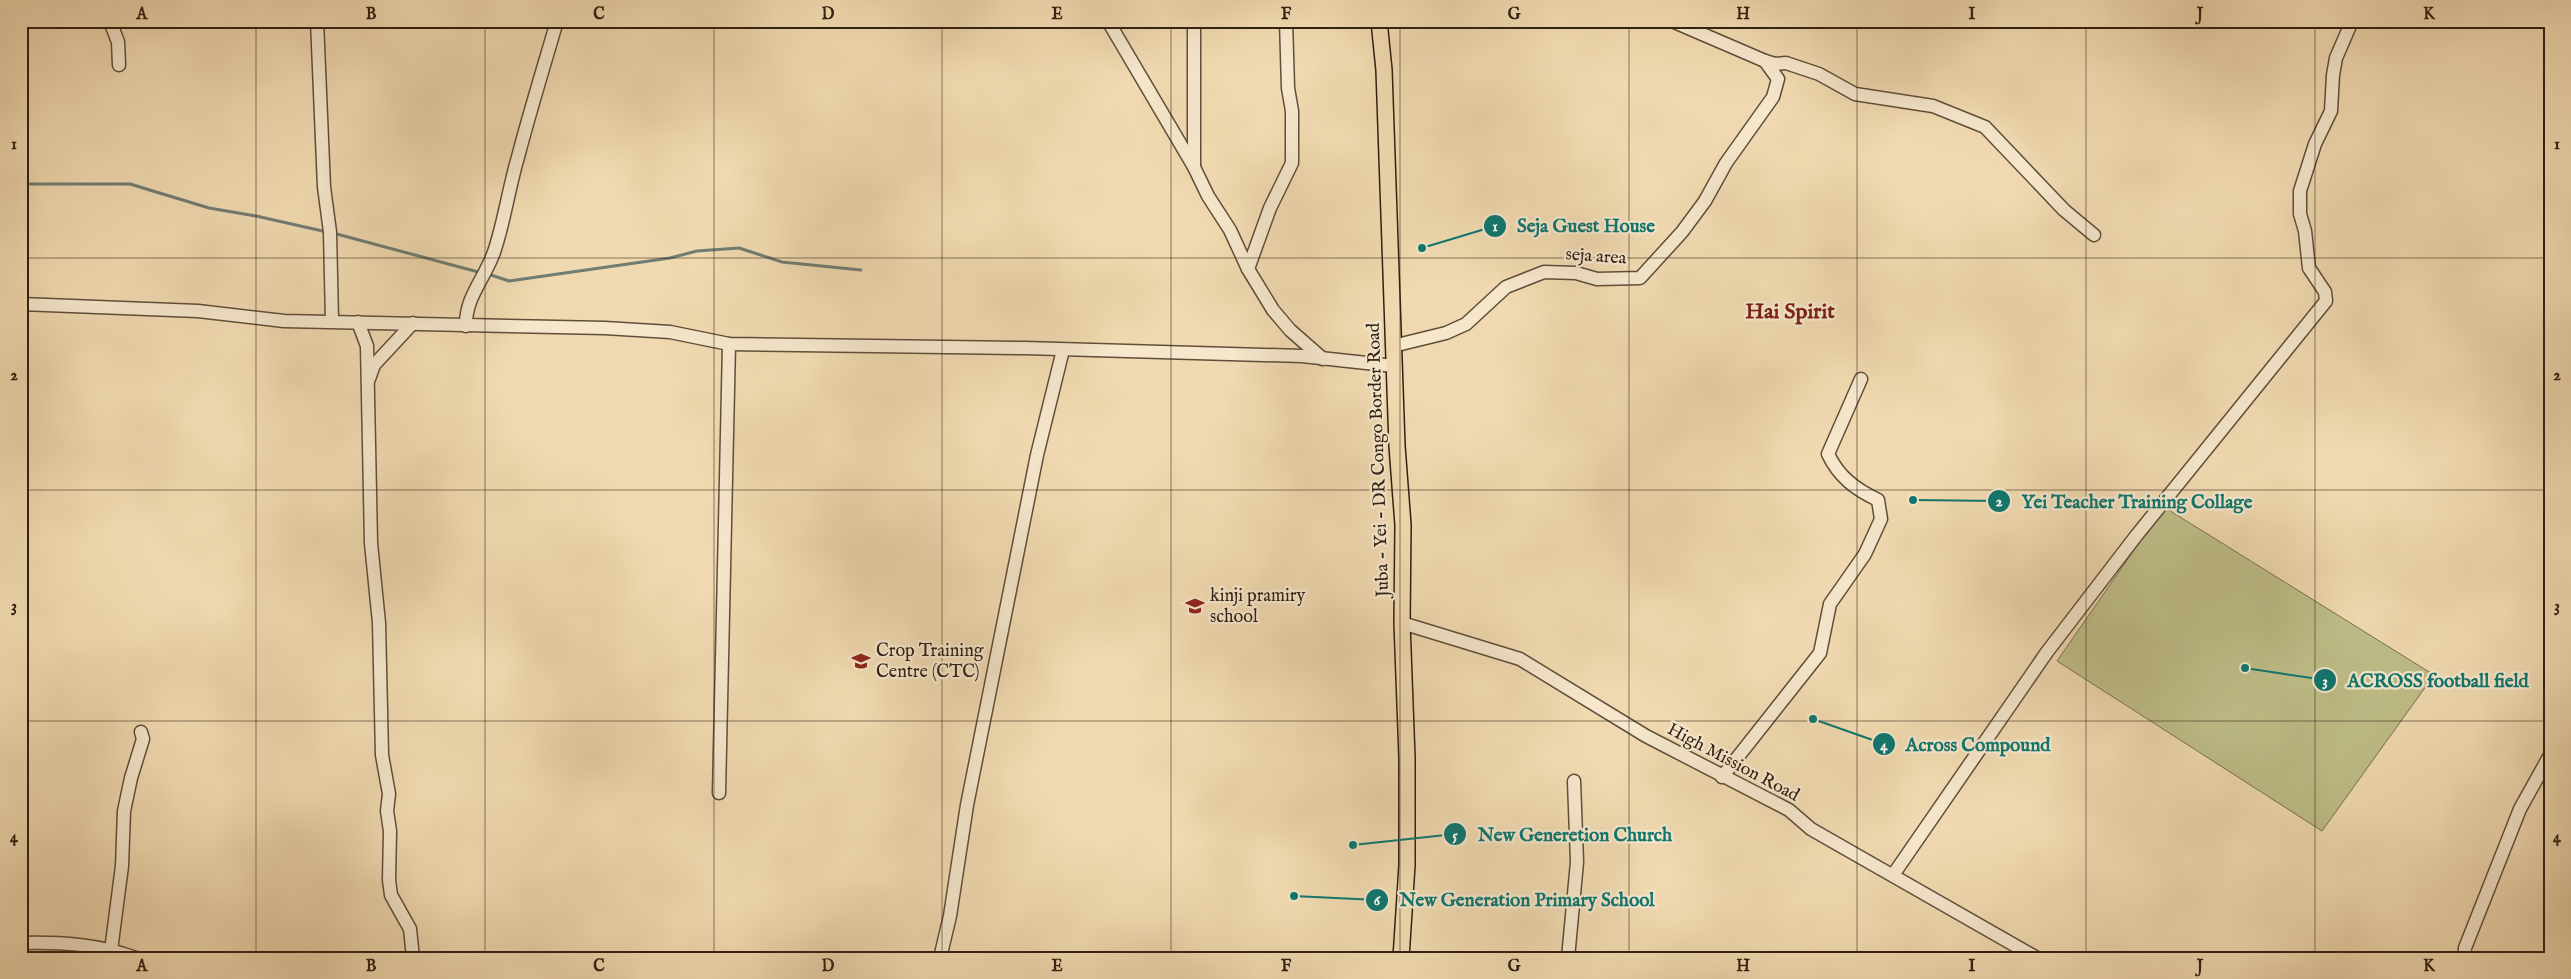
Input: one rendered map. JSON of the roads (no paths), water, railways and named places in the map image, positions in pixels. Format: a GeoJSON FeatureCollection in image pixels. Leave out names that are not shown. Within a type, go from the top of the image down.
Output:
{"type":"FeatureCollection","features":[{"type":"Feature","properties":{"kind":"main road","name":"Juba - Yei - DR Congo Border Road"},"geometry":{"type":"LineString","coordinates":[[1380,21],[1384,70],[1397,446],[1403,525],[1402,623],[1407,778],[1407,865],[1401,958]]}},
{"type":"Feature","properties":{"kind":"street"},"geometry":{"type":"LineString","coordinates":[[110,21],[118,42],[119,65]]}},
{"type":"Feature","properties":{"kind":"street"},"geometry":{"type":"LineString","coordinates":[[317,21],[324,187],[330,232],[332,321]]}},
{"type":"Feature","properties":{"kind":"street"},"geometry":{"type":"LineString","coordinates":[[466,326],[465,312],[478,283],[492,260],[504,221],[518,157],[557,21]]}},
{"type":"Feature","properties":{"kind":"street"},"geometry":{"type":"LineString","coordinates":[[1108,21],[1194,167],[1208,196],[1230,230],[1248,268],[1274,310],[1290,330],[1324,358]]}},
{"type":"Feature","properties":{"kind":"street"},"geometry":{"type":"LineString","coordinates":[[1194,21],[1194,167]]}},
{"type":"Feature","properties":{"kind":"street"},"geometry":{"type":"LineString","coordinates":[[1248,268],[1270,208],[1292,163],[1292,111],[1288,88],[1286,21]]}},
{"type":"Feature","properties":{"kind":"street"},"geometry":{"type":"LineString","coordinates":[[1672,21],[1765,62],[1775,64],[1786,63],[1819,74],[1855,94],[1933,106],[1985,127],[2064,210],[2094,235]]}},
{"type":"Feature","properties":{"kind":"street"},"geometry":{"type":"LineString","coordinates":[[1892,874],[2047,652],[2136,536],[2326,301],[2325,292],[2309,268],[2305,231],[2300,214],[2300,191],[2315,144],[2331,111],[2332,75],[2336,58],[2352,21]]}},
{"type":"Feature","properties":{"kind":"street","name":"seja area"},"geometry":{"type":"LineString","coordinates":[[1393,346],[1446,333],[1466,324],[1506,287],[1544,272],[1576,273],[1596,279],[1640,278],[1682,232],[1705,201],[1726,163],[1774,97],[1778,79],[1765,62]]}},
{"type":"Feature","properties":{"kind":"street"},"geometry":{"type":"LineString","coordinates":[[21,304],[198,311],[284,321],[414,322],[466,326],[670,332],[729,344],[1063,350],[1324,358],[1394,366]]}},
{"type":"Feature","properties":{"kind":"street"},"geometry":{"type":"LineString","coordinates":[[358,322],[367,346],[371,542],[379,624],[381,749],[389,794],[387,811],[390,831],[389,880],[391,895],[410,929],[413,958]]}},
{"type":"Feature","properties":{"kind":"street"},"geometry":{"type":"LineString","coordinates":[[368,383],[374,365],[414,322]]}},
{"type":"Feature","properties":{"kind":"street"},"geometry":{"type":"LineString","coordinates":[[720,793],[729,344]]}},
{"type":"Feature","properties":{"kind":"street"},"geometry":{"type":"LineString","coordinates":[[940,958],[950,916],[967,805],[1032,480],[1063,350]]}},
{"type":"Feature","properties":{"kind":"street"},"geometry":{"type":"LineString","coordinates":[[1722,777],[1820,653],[1830,604],[1865,554],[1881,519],[1878,500],[1856,490],[1836,469],[1828,454],[1861,379]]}},
{"type":"Feature","properties":{"kind":"street","name":"High Mission Road"},"geometry":{"type":"LineString","coordinates":[[1402,623],[1520,658],[1646,736],[1789,810],[1811,829],[2036,958]]}},
{"type":"Feature","properties":{"kind":"street"},"geometry":{"type":"LineString","coordinates":[[111,953],[111,940],[122,866],[124,811],[131,778],[143,738],[141,732]]}},
{"type":"Feature","properties":{"kind":"street"},"geometry":{"type":"LineString","coordinates":[[2464,958],[2465,948],[2520,809],[2550,755]]}},
{"type":"Feature","properties":{"kind":"street"},"geometry":{"type":"LineString","coordinates":[[1568,958],[1577,862],[1574,781]]}},
{"type":"Feature","properties":{"kind":"street"},"geometry":{"type":"LineString","coordinates":[[21,943],[78,943],[136,958]]}},
{"type":"Feature","properties":{"kind":"waterway"},"geometry":{"type":"LineString","coordinates":[[21,184],[130,184],[209,208],[256,216],[327,232]]}},
{"type":"Feature","properties":{"kind":"waterway"},"geometry":{"type":"LineString","coordinates":[[333,233],[482,273]]}},
{"type":"Feature","properties":{"kind":"waterway"},"geometry":{"type":"LineString","coordinates":[[488,274],[509,281],[670,258],[697,251],[739,248],[782,262],[861,270]]}},
{"type":"Feature","properties":{"kind":"place","name":"Seja Guest House"},"geometry":{"type":"Point","coordinates":[1422,248]}},
{"type":"Feature","properties":{"kind":"place","name":"Yei Teacher Training Collage"},"geometry":{"type":"Point","coordinates":[1913,500]}},
{"type":"Feature","properties":{"kind":"place","name":"kinji pramiry school"},"geometry":{"type":"Point","coordinates":[1195,606]}},
{"type":"Feature","properties":{"kind":"place","name":"Crop Training Centre (CTC)"},"geometry":{"type":"Point","coordinates":[861,661]}},
{"type":"Feature","properties":{"kind":"place","name":"ACROSS football field"},"geometry":{"type":"Point","coordinates":[2245,668]}},
{"type":"Feature","properties":{"kind":"place","name":"Across Compound"},"geometry":{"type":"Point","coordinates":[1813,719]}},
{"type":"Feature","properties":{"kind":"place","name":"New Generetion Church"},"geometry":{"type":"Point","coordinates":[1353,845]}},
{"type":"Feature","properties":{"kind":"place","name":"New Generation Primary School"},"geometry":{"type":"Point","coordinates":[1294,896]}},
{"type":"Feature","properties":{"kind":"district","name":"Hai Spirit"},"geometry":{"type":"Point","coordinates":[1790,312]}}]}
